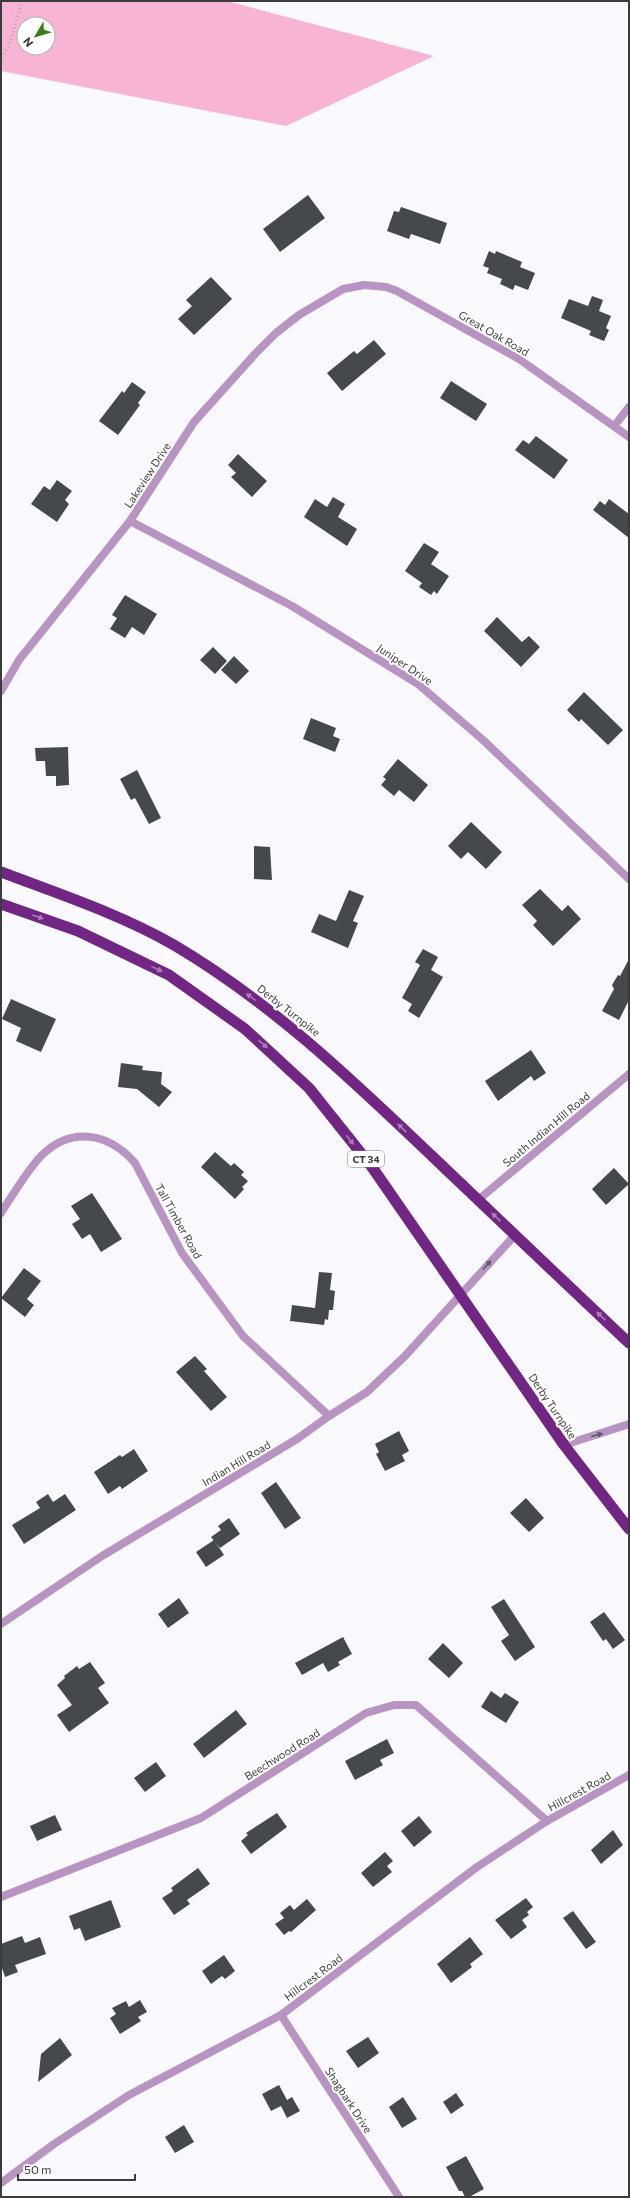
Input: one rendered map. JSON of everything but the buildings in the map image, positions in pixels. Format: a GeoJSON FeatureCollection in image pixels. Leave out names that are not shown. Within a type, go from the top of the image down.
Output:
{"type":"FeatureCollection","features":[{"type":"Feature","properties":{"kind":"highway","name":"Derby Turnpike"},"geometry":{"type":"LineString","coordinates":[[1,872],[101,910],[173,944],[232,983],[289,1025],[342,1070],[629,1343]]}},
{"type":"Feature","properties":{"kind":"highway","name":"Derby Turnpike"},"geometry":{"type":"LineString","coordinates":[[1,904],[78,931],[169,975],[245,1029],[309,1088],[372,1167],[564,1445],[629,1529]]}},
{"type":"Feature","properties":{"kind":"street","name":"Great Oak Road"},"geometry":{"type":"LineString","coordinates":[[334,294],[354,286],[364,285],[386,287],[397,291],[519,359],[616,425],[629,437]]}},
{"type":"Feature","properties":{"kind":"street","name":"Lakeview Drive"},"geometry":{"type":"LineString","coordinates":[[1,691],[18,660],[130,521],[194,422],[255,354],[276,333],[299,315],[334,294]]}},
{"type":"Feature","properties":{"kind":"street"},"geometry":{"type":"LineString","coordinates":[[616,425],[629,408]]}},
{"type":"Feature","properties":{"kind":"street","name":"Juniper Drive"},"geometry":{"type":"LineString","coordinates":[[130,521],[292,606],[418,684],[483,740],[629,879]]}},
{"type":"Feature","properties":{"kind":"street","name":"South Indian Hill Road"},"geometry":{"type":"LineString","coordinates":[[478,1200],[629,1074]]}},
{"type":"Feature","properties":{"kind":"street","name":"Tall Timber Road"},"geometry":{"type":"LineString","coordinates":[[1,1213],[41,1156],[56,1144],[74,1138],[90,1136],[110,1142],[124,1150],[135,1163],[182,1253],[243,1336],[328,1416]]}},
{"type":"Feature","properties":{"kind":"street"},"geometry":{"type":"LineString","coordinates":[[461,1294],[515,1235]]}},
{"type":"Feature","properties":{"kind":"street","name":"Indian Hill Road"},"geometry":{"type":"LineString","coordinates":[[1,1624],[102,1556],[297,1439],[328,1416],[368,1392],[383,1379],[461,1294]]}},
{"type":"Feature","properties":{"kind":"street"},"geometry":{"type":"LineString","coordinates":[[564,1445],[629,1424]]}},
{"type":"Feature","properties":{"kind":"street","name":"Beechwood Road"},"geometry":{"type":"LineString","coordinates":[[1,1897],[201,1818],[366,1713],[394,1705],[416,1705],[547,1821]]}},
{"type":"Feature","properties":{"kind":"street","name":"Hillcrest Road"},"geometry":{"type":"LineString","coordinates":[[1,2183],[54,2144],[129,2095],[281,2015],[477,1867],[547,1821],[629,1775]]}},
{"type":"Feature","properties":{"kind":"street","name":"Shagbark Drive"},"geometry":{"type":"LineString","coordinates":[[281,2015],[399,2197]]}},
{"type":"Feature","properties":{"kind":"path"},"geometry":{"type":"LineString","coordinates":[[1,57],[9,46],[22,1]]}},
{"type":"Feature","properties":{"kind":"shaded area"},"geometry":{"type":"Polygon","coordinates":[[[1,1],[227,1],[434,56],[286,126],[1,71],[1,1]]]}}]}
